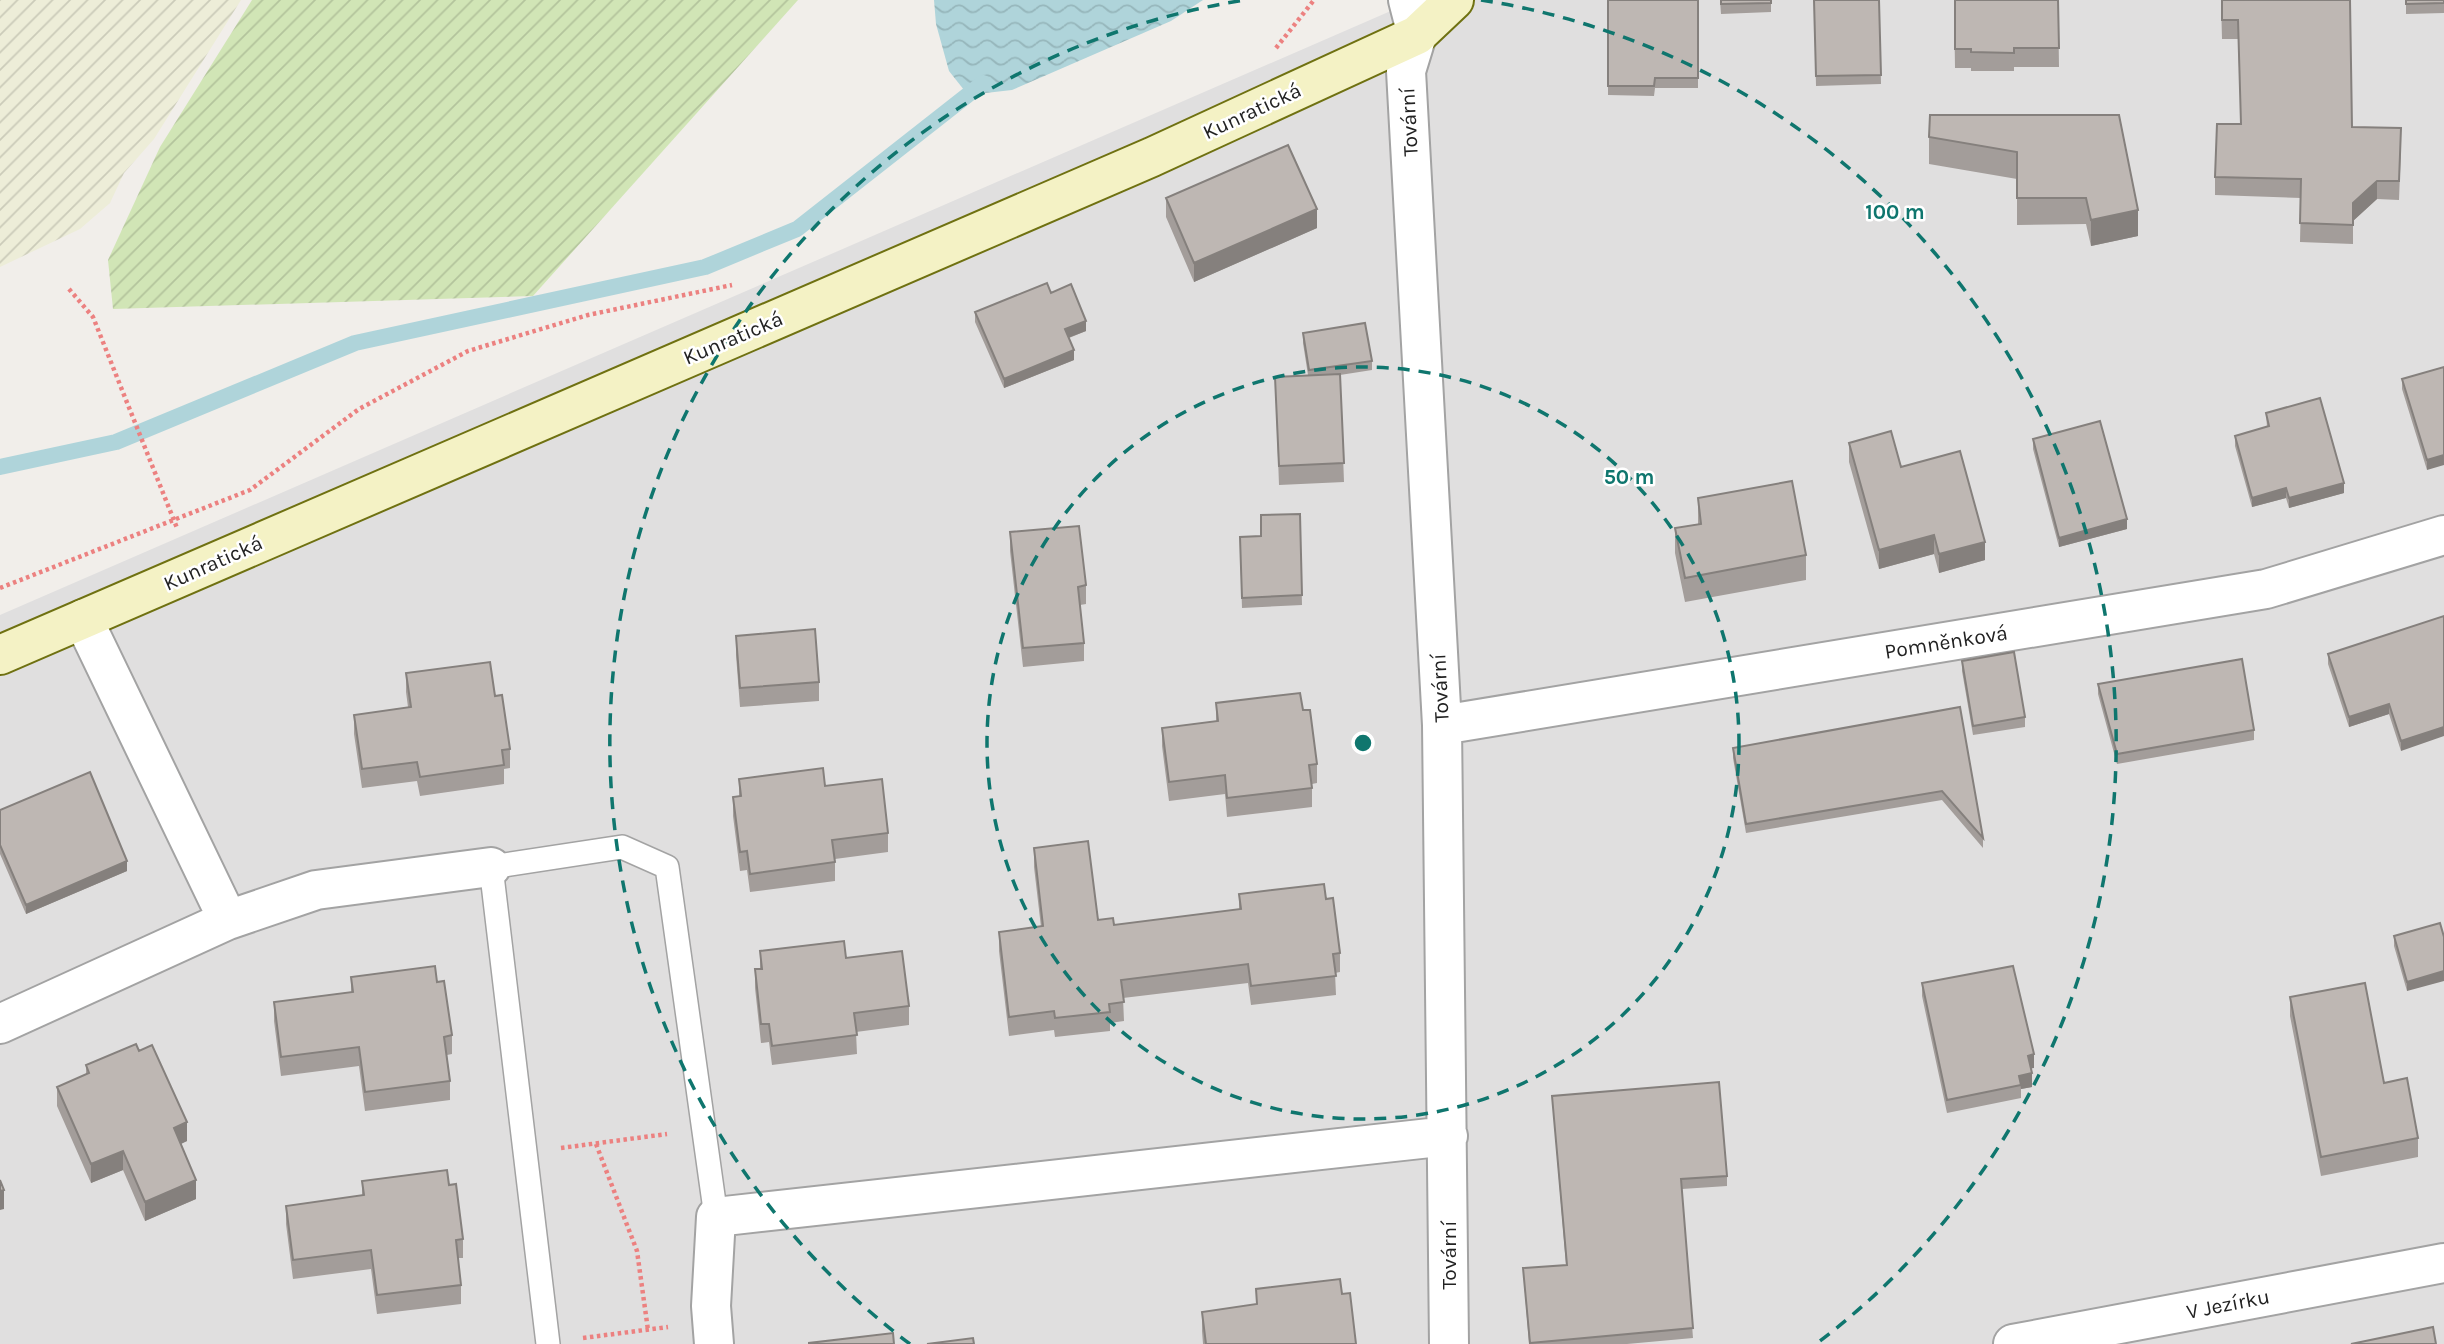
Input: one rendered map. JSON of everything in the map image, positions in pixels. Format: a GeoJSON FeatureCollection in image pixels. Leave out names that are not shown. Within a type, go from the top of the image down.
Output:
{"type":"FeatureCollection","features":[{"type":"Feature","properties":{"kind":"street","name":"Kunratická"},"geometry":{"type":"LineString","coordinates":[[0,655],[1152,157],[1413,17],[1454,0]]}},
{"type":"Feature","properties":{"kind":"street","name":"Tovární"},"geometry":{"type":"LineString","coordinates":[[1413,17],[1406,71],[1442,725],[1449,1344]]}},
{"type":"Feature","properties":{"kind":"street","name":"Pomněnková"},"geometry":{"type":"LineString","coordinates":[[1442,725],[2266,589],[2444,535]]}},
{"type":"Feature","properties":{"kind":"street"},"geometry":{"type":"LineString","coordinates":[[83,619],[228,920]]}},
{"type":"Feature","properties":{"kind":"street"},"geometry":{"type":"LineString","coordinates":[[0,1024],[228,920],[316,890],[491,867]]}},
{"type":"Feature","properties":{"kind":"street"},"geometry":{"type":"LineString","coordinates":[[713,1333],[710,1306],[716,1217],[1448,1136]]}},
{"type":"Feature","properties":{"kind":"street","name":"V Jezírku"},"geometry":{"type":"LineString","coordinates":[[2013,1344],[2444,1263]]}},
{"type":"Feature","properties":{"kind":"lane"},"geometry":{"type":"LineString","coordinates":[[548,1343],[491,867],[622,847],[667,867],[716,1217]]}},
{"type":"Feature","properties":{"kind":"path"},"geometry":{"type":"LineString","coordinates":[[1274,50],[1314,0]]}},
{"type":"Feature","properties":{"kind":"path"},"geometry":{"type":"LineString","coordinates":[[0,588],[250,490],[359,409],[468,351],[588,316],[740,284]]}},
{"type":"Feature","properties":{"kind":"path"},"geometry":{"type":"LineString","coordinates":[[69,289],[93,317],[194,571]]}},
{"type":"Feature","properties":{"kind":"path"},"geometry":{"type":"LineString","coordinates":[[525,1153],[704,1129]]}},
{"type":"Feature","properties":{"kind":"path"},"geometry":{"type":"LineString","coordinates":[[596,1144],[637,1251],[648,1330]]}},
{"type":"Feature","properties":{"kind":"path"},"geometry":{"type":"LineString","coordinates":[[548,1343],[648,1330],[713,1333]]}},
{"type":"Feature","properties":{"kind":"shaded area"},"geometry":{"type":"Polygon","coordinates":[[[1405,0],[2444,0],[2444,1344],[0,1344],[0,615],[1393,10],[1405,0]]]}},
{"type":"Feature","properties":{"kind":"green space"},"geometry":{"type":"Polygon","coordinates":[[[0,0],[241,0],[154,139],[124,173],[110,203],[80,229],[0,267],[0,0]]]}},
{"type":"Feature","properties":{"kind":"green space"},"geometry":{"type":"Polygon","coordinates":[[[252,0],[798,0],[533,296],[113,309],[108,260],[160,147],[252,0]]]}},
{"type":"Feature","properties":{"kind":"water"},"geometry":{"type":"Polygon","coordinates":[[[934,0],[1203,0],[1171,21],[1012,90],[968,95],[949,71],[936,24],[934,0]]]}},
{"type":"Feature","properties":{"kind":"building"},"geometry":{"type":"Polygon","coordinates":[[[1608,0],[1698,0],[1698,78],[1655,78],[1654,86],[1608,86],[1608,0]]]}},
{"type":"Feature","properties":{"kind":"building"},"geometry":{"type":"Polygon","coordinates":[[[1721,0],[1771,0],[1771,3],[1721,4],[1721,0]]]}},
{"type":"Feature","properties":{"kind":"building"},"geometry":{"type":"Polygon","coordinates":[[[1814,0],[1879,0],[1881,75],[1816,76],[1814,0]]]}},
{"type":"Feature","properties":{"kind":"building"},"geometry":{"type":"Polygon","coordinates":[[[1955,0],[2058,0],[2059,48],[2014,48],[2014,53],[1955,49],[1955,0]]]}},
{"type":"Feature","properties":{"kind":"building"},"geometry":{"type":"Polygon","coordinates":[[[2222,0],[2350,0],[2352,127],[2401,128],[2399,181],[2377,181],[2353,203],[2353,225],[2300,223],[2301,179],[2215,177],[2217,124],[2241,124],[2238,20],[2222,20],[2222,0]]]}},
{"type":"Feature","properties":{"kind":"building"},"geometry":{"type":"Polygon","coordinates":[[[2406,0],[2444,0],[2444,3],[2406,4],[2406,0]]]}},
{"type":"Feature","properties":{"kind":"building"},"geometry":{"type":"Polygon","coordinates":[[[1930,115],[2119,115],[2138,210],[2091,220],[2086,198],[2017,198],[2017,152],[1929,137],[1930,115]]]}},
{"type":"Feature","properties":{"kind":"building"},"geometry":{"type":"Polygon","coordinates":[[[1288,145],[1317,209],[1194,263],[1166,198],[1288,145]]]}},
{"type":"Feature","properties":{"kind":"building"},"geometry":{"type":"Polygon","coordinates":[[[1047,283],[1051,293],[1071,284],[1086,321],[1065,329],[1074,350],[1004,379],[975,312],[1047,283]]]}},
{"type":"Feature","properties":{"kind":"building"},"geometry":{"type":"Polygon","coordinates":[[[1365,323],[1372,361],[1309,370],[1303,333],[1365,323]]]}},
{"type":"Feature","properties":{"kind":"building"},"geometry":{"type":"Polygon","coordinates":[[[2444,367],[2444,455],[2427,460],[2402,379],[2444,367]]]}},
{"type":"Feature","properties":{"kind":"building"},"geometry":{"type":"Polygon","coordinates":[[[1340,374],[1344,463],[1279,466],[1275,377],[1340,374]]]}},
{"type":"Feature","properties":{"kind":"building"},"geometry":{"type":"Polygon","coordinates":[[[2320,398],[2344,483],[2289,498],[2286,488],[2252,498],[2235,436],[2269,426],[2266,413],[2320,398]]]}},
{"type":"Feature","properties":{"kind":"building"},"geometry":{"type":"Polygon","coordinates":[[[2100,421],[2127,519],[2059,538],[2033,439],[2100,421]]]}},
{"type":"Feature","properties":{"kind":"building"},"geometry":{"type":"Polygon","coordinates":[[[1891,431],[1901,467],[1960,451],[1985,542],[1939,554],[1934,535],[1879,550],[1849,443],[1891,431]]]}},
{"type":"Feature","properties":{"kind":"building"},"geometry":{"type":"Polygon","coordinates":[[[1792,481],[1806,555],[1685,578],[1675,528],[1701,524],[1698,498],[1792,481]]]}},
{"type":"Feature","properties":{"kind":"building"},"geometry":{"type":"Polygon","coordinates":[[[1300,514],[1302,595],[1242,598],[1240,537],[1261,536],[1261,515],[1300,514]]]}},
{"type":"Feature","properties":{"kind":"building"},"geometry":{"type":"Polygon","coordinates":[[[1079,526],[1086,585],[1078,587],[1084,643],[1023,648],[1010,532],[1079,526]]]}},
{"type":"Feature","properties":{"kind":"building"},"geometry":{"type":"Polygon","coordinates":[[[2444,616],[2444,727],[2401,741],[2389,704],[2349,717],[2328,654],[2444,616]]]}},
{"type":"Feature","properties":{"kind":"building"},"geometry":{"type":"Polygon","coordinates":[[[815,629],[819,682],[740,688],[736,636],[815,629]]]}},
{"type":"Feature","properties":{"kind":"building"},"geometry":{"type":"Polygon","coordinates":[[[2014,652],[2025,717],[1973,726],[1962,661],[2014,652]]]}},
{"type":"Feature","properties":{"kind":"building"},"geometry":{"type":"Polygon","coordinates":[[[2242,659],[2254,730],[2117,754],[2098,684],[2242,659]]]}},
{"type":"Feature","properties":{"kind":"building"},"geometry":{"type":"Polygon","coordinates":[[[490,662],[495,696],[502,695],[510,749],[502,750],[504,765],[420,777],[417,762],[362,769],[354,715],[411,707],[406,673],[490,662]]]}},
{"type":"Feature","properties":{"kind":"building"},"geometry":{"type":"Polygon","coordinates":[[[1300,693],[1303,710],[1310,710],[1317,764],[1309,765],[1312,788],[1227,798],[1225,775],[1169,782],[1162,728],[1218,721],[1216,703],[1300,693]]]}},
{"type":"Feature","properties":{"kind":"building"},"geometry":{"type":"Polygon","coordinates":[[[1960,707],[1983,838],[1942,791],[1746,824],[1733,748],[1960,707]]]}},
{"type":"Feature","properties":{"kind":"building"},"geometry":{"type":"Polygon","coordinates":[[[823,768],[825,786],[882,779],[888,833],[832,840],[835,862],[750,874],[747,851],[740,852],[733,797],[741,796],[739,779],[823,768]]]}},
{"type":"Feature","properties":{"kind":"building"},"geometry":{"type":"Polygon","coordinates":[[[90,772],[127,861],[26,905],[0,845],[0,810],[90,772]]]}},
{"type":"Feature","properties":{"kind":"building"},"geometry":{"type":"Polygon","coordinates":[[[1088,841],[1098,920],[1113,918],[1114,925],[1241,909],[1239,894],[1324,884],[1326,899],[1333,898],[1340,953],[1333,954],[1336,976],[1251,986],[1248,964],[1121,980],[1124,1002],[1109,1004],[1110,1012],[1055,1018],[1054,1011],[1009,1017],[999,932],[1043,926],[1034,848],[1088,841]]]}},
{"type":"Feature","properties":{"kind":"building"},"geometry":{"type":"Polygon","coordinates":[[[2440,923],[2444,937],[2444,971],[2407,982],[2394,936],[2440,923]]]}},
{"type":"Feature","properties":{"kind":"building"},"geometry":{"type":"Polygon","coordinates":[[[844,941],[846,958],[902,951],[909,1006],[854,1013],[857,1035],[772,1046],[769,1024],[761,1024],[755,969],[762,969],[760,951],[844,941]]]}},
{"type":"Feature","properties":{"kind":"building"},"geometry":{"type":"Polygon","coordinates":[[[435,966],[437,982],[444,981],[452,1035],[444,1037],[450,1081],[365,1092],[359,1047],[281,1057],[274,1002],[353,992],[351,977],[435,966]]]}},
{"type":"Feature","properties":{"kind":"building"},"geometry":{"type":"Polygon","coordinates":[[[2013,966],[2034,1054],[2028,1056],[2032,1073],[2019,1076],[2021,1085],[1947,1100],[1922,983],[2013,966]]]}},
{"type":"Feature","properties":{"kind":"building"},"geometry":{"type":"Polygon","coordinates":[[[2365,983],[2384,1083],[2407,1078],[2418,1138],[2321,1157],[2290,997],[2365,983]]]}},
{"type":"Feature","properties":{"kind":"building"},"geometry":{"type":"Polygon","coordinates":[[[136,1044],[139,1051],[152,1045],[187,1122],[174,1128],[196,1180],[145,1202],[123,1151],[91,1164],[57,1087],[89,1073],[86,1065],[136,1044]]]}},
{"type":"Feature","properties":{"kind":"building"},"geometry":{"type":"Polygon","coordinates":[[[1719,1082],[1727,1176],[1681,1179],[1693,1328],[1530,1343],[1523,1268],[1567,1265],[1552,1096],[1719,1082]]]}},
{"type":"Feature","properties":{"kind":"building"},"geometry":{"type":"Polygon","coordinates":[[[447,1170],[449,1185],[456,1184],[463,1239],[456,1240],[461,1285],[377,1295],[371,1250],[293,1260],[286,1206],[364,1195],[362,1181],[447,1170]]]}},
{"type":"Feature","properties":{"kind":"building"},"geometry":{"type":"Polygon","coordinates":[[[1340,1279],[1342,1294],[1350,1293],[1356,1344],[1206,1344],[1202,1312],[1257,1304],[1256,1289],[1340,1279]]]}},
{"type":"Feature","properties":{"kind":"building"},"geometry":{"type":"Polygon","coordinates":[[[2433,1327],[2436,1344],[2351,1344],[2433,1327]]]}},
{"type":"Feature","properties":{"kind":"building"},"geometry":{"type":"Polygon","coordinates":[[[893,1333],[894,1344],[809,1344],[809,1343],[893,1333]]]}},
{"type":"Feature","properties":{"kind":"building"},"geometry":{"type":"Polygon","coordinates":[[[973,1338],[974,1344],[927,1344],[973,1338]]]}},
{"type":"Feature","properties":{"kind":"waterway"},"geometry":{"type":"LineString","coordinates":[[0,467],[116,442],[355,343],[705,267],[797,229],[983,83]]}}]}
